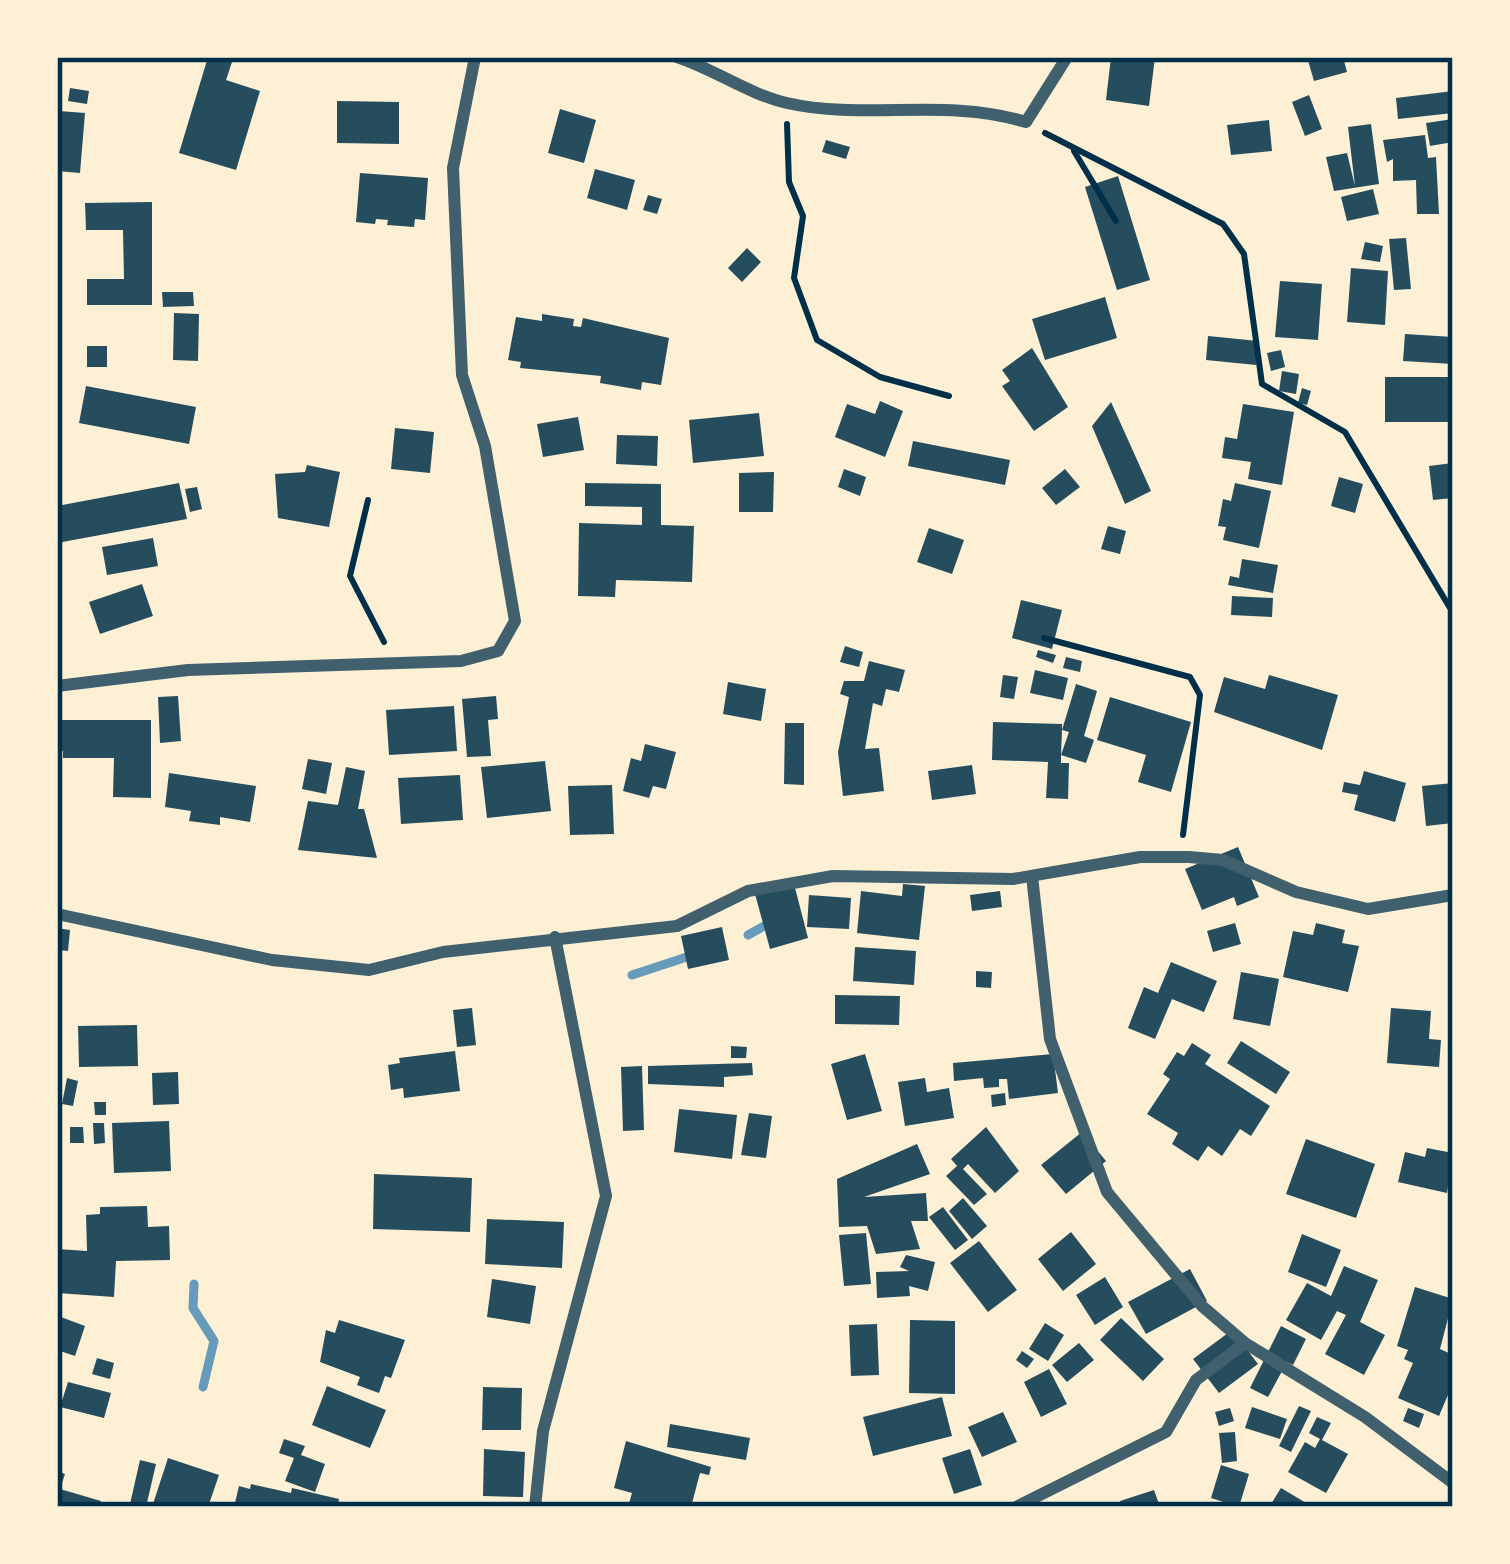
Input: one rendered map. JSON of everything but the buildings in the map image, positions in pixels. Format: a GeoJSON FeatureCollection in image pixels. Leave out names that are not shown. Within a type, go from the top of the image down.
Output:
{"type":"FeatureCollection","features":[{"type":"Feature","properties":{"kind":"street"},"geometry":{"type":"LineString","coordinates":[[57,686],[188,670],[491,656],[515,621],[485,446],[462,375],[453,168],[476,57]]}},
{"type":"Feature","properties":{"kind":"street"},"geometry":{"type":"LineString","coordinates":[[677,57],[786,103],[874,110],[935,105],[1026,122],[1067,57]]}},
{"type":"Feature","properties":{"kind":"street"},"geometry":{"type":"LineString","coordinates":[[57,914],[272,960],[369,970],[443,952],[677,926],[748,891],[833,876],[1032,876],[1140,857],[1180,856],[1223,860],[1295,892],[1368,909],[1453,895]]}},
{"type":"Feature","properties":{"kind":"street"},"geometry":{"type":"LineString","coordinates":[[1032,876],[1050,1039],[1107,1192],[1202,1306],[1245,1343],[1365,1417],[1453,1483]]}},
{"type":"Feature","properties":{"kind":"street"},"geometry":{"type":"LineString","coordinates":[[536,1507],[543,1431],[606,1196],[555,937]]}},
{"type":"Feature","properties":{"kind":"street"},"geometry":{"type":"LineString","coordinates":[[1016,1507],[1166,1432],[1196,1380],[1245,1343]]}},
{"type":"Feature","properties":{"kind":"path"},"geometry":{"type":"LineString","coordinates":[[786,103],[789,182],[803,216],[794,278],[817,340],[880,377],[949,396]]}},
{"type":"Feature","properties":{"kind":"path"},"geometry":{"type":"LineString","coordinates":[[1026,122],[1223,224],[1244,254],[1262,384],[1345,432],[1453,613]]}},
{"type":"Feature","properties":{"kind":"path"},"geometry":{"type":"LineString","coordinates":[[1072,148],[1116,221]]}},
{"type":"Feature","properties":{"kind":"path"},"geometry":{"type":"LineString","coordinates":[[368,500],[350,576],[394,660]]}},
{"type":"Feature","properties":{"kind":"path"},"geometry":{"type":"LineString","coordinates":[[1044,638],[1190,677],[1200,695],[1180,856]]}},
{"type":"Feature","properties":{"kind":"waterway"},"geometry":{"type":"LineString","coordinates":[[748,935],[773,921]]}},
{"type":"Feature","properties":{"kind":"waterway"},"geometry":{"type":"LineString","coordinates":[[632,975],[696,954]]}},
{"type":"Feature","properties":{"kind":"waterway"},"geometry":{"type":"LineString","coordinates":[[194,1284],[193,1308],[214,1341],[203,1387]]}}]}
